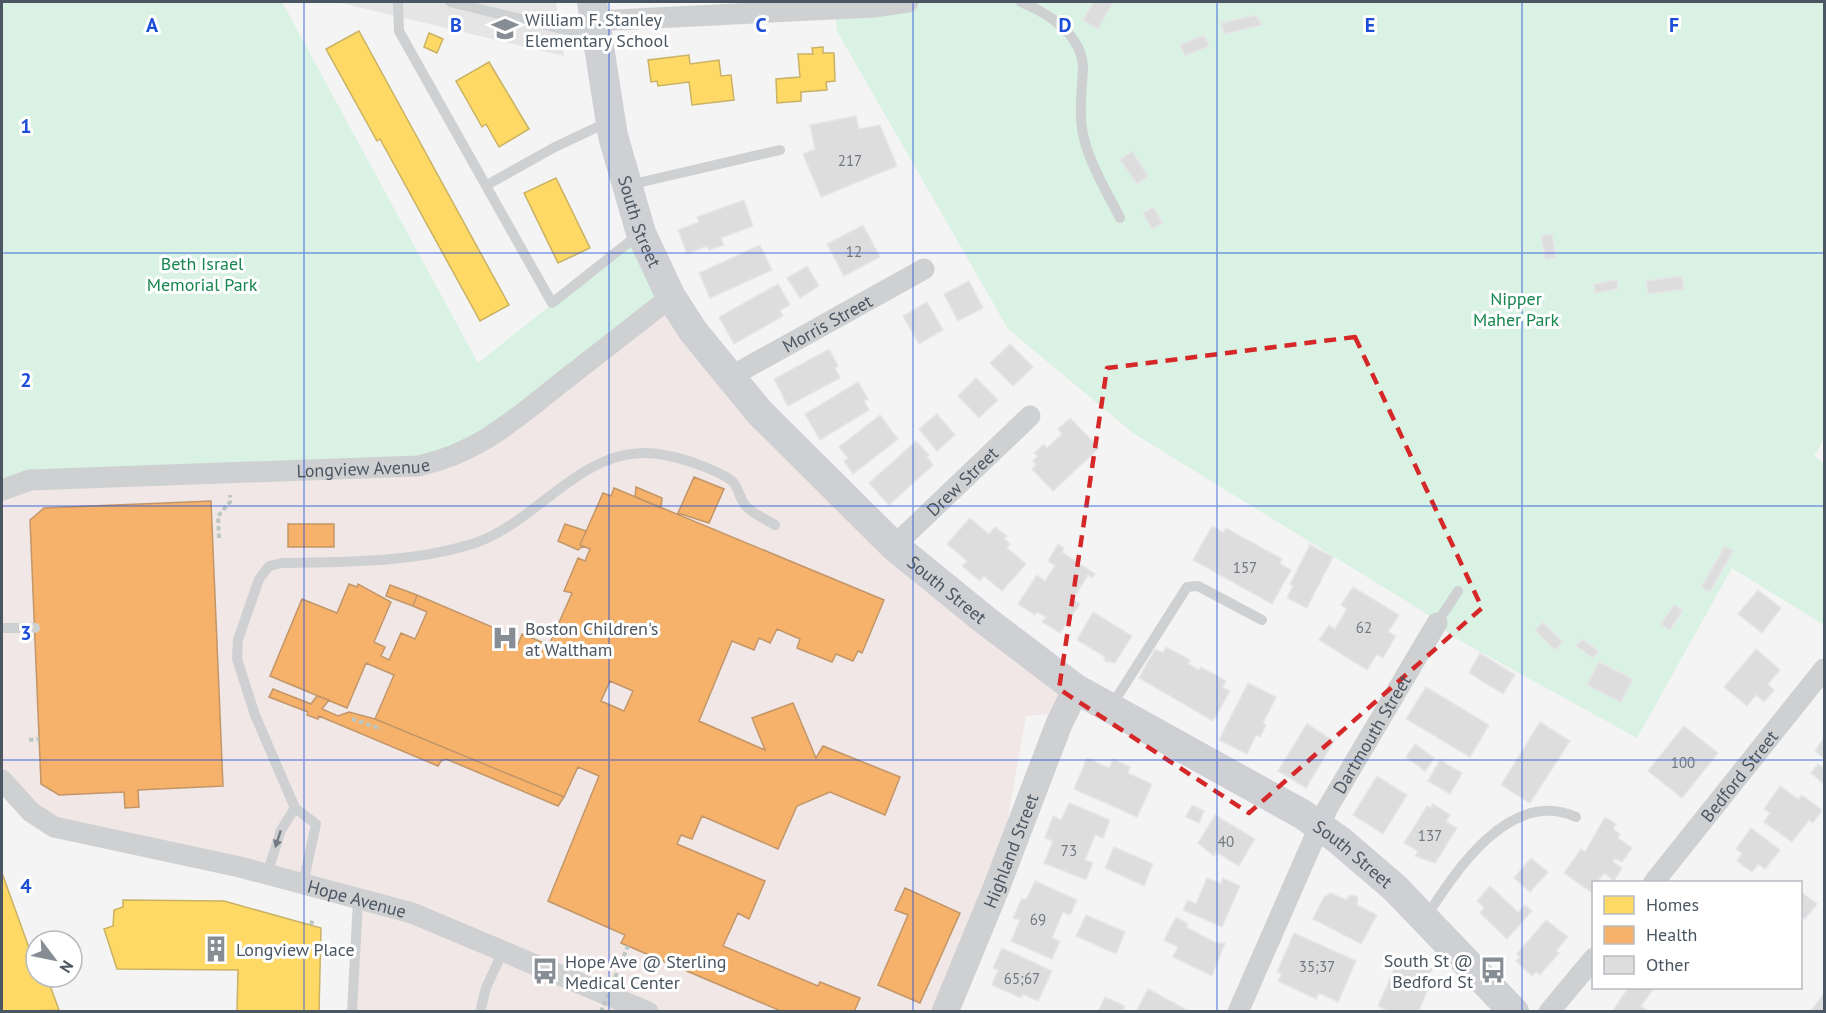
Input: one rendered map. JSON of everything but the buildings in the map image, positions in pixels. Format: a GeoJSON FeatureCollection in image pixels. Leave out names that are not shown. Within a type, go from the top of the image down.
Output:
{"type":"FeatureCollection","features":[{"type":"Feature","properties":{"kind":"main road","name":"South Street"},"geometry":{"type":"LineString","coordinates":[[595,20],[611,121],[626,186],[641,233],[671,297],[699,339],[730,377],[805,459],[894,546],[977,614],[1076,689],[1319,825],[1359,856],[1425,919],[1514,1011]]}},
{"type":"Feature","properties":{"kind":"street"},"geometry":{"type":"LineString","coordinates":[[595,20],[873,7],[908,2]]}},
{"type":"Feature","properties":{"kind":"street","name":"Morris Street"},"geometry":{"type":"LineString","coordinates":[[730,377],[924,269]]}},
{"type":"Feature","properties":{"kind":"street","name":"Longview Avenue"},"geometry":{"type":"LineString","coordinates":[[2,490],[30,480],[418,466],[444,461],[464,453],[496,433],[671,297]]}},
{"type":"Feature","properties":{"kind":"street","name":"Drew Street"},"geometry":{"type":"LineString","coordinates":[[894,546],[1030,416]]}},
{"type":"Feature","properties":{"kind":"street","name":"Dartmouth Street"},"geometry":{"type":"LineString","coordinates":[[1238,1011],[1334,795],[1437,623]]}},
{"type":"Feature","properties":{"kind":"street","name":"Bedford Street"},"geometry":{"type":"LineString","coordinates":[[1655,881],[1824,669]]}},
{"type":"Feature","properties":{"kind":"street","name":"Highland Street"},"geometry":{"type":"LineString","coordinates":[[945,1011],[1059,724],[1076,689]]}},
{"type":"Feature","properties":{"kind":"street","name":"Hope Avenue"},"geometry":{"type":"LineString","coordinates":[[2,780],[32,813],[54,827],[267,874],[412,913],[648,1011]]}},
{"type":"Feature","properties":{"kind":"street"},"geometry":{"type":"LineString","coordinates":[[1549,1011],[1592,959]]}},
{"type":"Feature","properties":{"kind":"lane"},"geometry":{"type":"LineString","coordinates":[[398,2],[399,31],[552,303],[641,233]]}},
{"type":"Feature","properties":{"kind":"lane"},"geometry":{"type":"LineString","coordinates":[[450,2],[595,20]]}},
{"type":"Feature","properties":{"kind":"lane"},"geometry":{"type":"LineString","coordinates":[[1021,2],[1039,9],[1059,24],[1078,47],[1083,69],[1082,130],[1100,179],[1120,218]]}},
{"type":"Feature","properties":{"kind":"lane"},"geometry":{"type":"LineString","coordinates":[[487,184],[564,142],[611,121]]}},
{"type":"Feature","properties":{"kind":"lane"},"geometry":{"type":"LineString","coordinates":[[626,186],[780,150]]}},
{"type":"Feature","properties":{"kind":"lane"},"geometry":{"type":"LineString","coordinates":[[303,884],[316,824],[295,808],[255,716],[236,652],[254,591],[259,579],[269,566],[282,563],[387,559],[474,544],[507,526],[580,474],[610,457],[627,454],[668,456],[724,476],[735,485],[746,506],[775,525]]}},
{"type":"Feature","properties":{"kind":"lane"},"geometry":{"type":"LineString","coordinates":[[1110,708],[1187,587],[1198,586],[1262,620]]}},
{"type":"Feature","properties":{"kind":"lane"},"geometry":{"type":"LineString","coordinates":[[1437,623],[1458,591]]}},
{"type":"Feature","properties":{"kind":"lane"},"geometry":{"type":"LineString","coordinates":[[2,628],[35,628]]}},
{"type":"Feature","properties":{"kind":"lane"},"geometry":{"type":"LineString","coordinates":[[267,874],[281,830],[295,808]]}},
{"type":"Feature","properties":{"kind":"lane"},"geometry":{"type":"LineString","coordinates":[[1425,919],[1462,863],[1482,840],[1533,813],[1554,810],[1576,817]]}},
{"type":"Feature","properties":{"kind":"lane"},"geometry":{"type":"LineString","coordinates":[[352,1011],[358,900]]}},
{"type":"Feature","properties":{"kind":"lane"},"geometry":{"type":"LineString","coordinates":[[480,1011],[486,988],[503,951]]}},
{"type":"Feature","properties":{"kind":"path"},"geometry":{"type":"LineString","coordinates":[[219,538],[218,516],[230,502],[229,493]]}},
{"type":"Feature","properties":{"kind":"path"},"geometry":{"type":"LineString","coordinates":[[352,719],[381,729]]}},
{"type":"Feature","properties":{"kind":"path"},"geometry":{"type":"LineString","coordinates":[[29,740],[39,739]]}},
{"type":"Feature","properties":{"kind":"path"},"geometry":{"type":"LineString","coordinates":[[311,925],[313,918]]}},
{"type":"Feature","properties":{"kind":"path"},"geometry":{"type":"LineString","coordinates":[[601,1011],[628,946]]}},
{"type":"Feature","properties":{"kind":"highlighted area"},"geometry":{"type":"Polygon","coordinates":[[[1355,337],[1482,608],[1249,813],[1059,689],[1107,368],[1355,337]]]}},
{"type":"Feature","properties":{"kind":"shaded area","name":"William F. Stanley Elementary School"},"geometry":{"type":"Polygon","coordinates":[[[337,2],[556,2],[564,56],[337,2]]]}},
{"type":"Feature","properties":{"kind":"shaded area","name":"Boston Children's at Waltham"},"geometry":{"type":"Polygon","coordinates":[[[671,297],[760,413],[1076,689],[1064,713],[1026,716],[995,891],[945,1011],[352,1011],[358,900],[80,834],[2,780],[2,478],[30,480],[418,466],[671,297]]]}},
{"type":"Feature","properties":{"kind":"green space","name":"Beth Israel Memorial Park"},"geometry":{"type":"Polygon","coordinates":[[[2,2],[282,2],[478,363],[641,233],[671,297],[464,453],[30,480],[2,478],[2,2]]]}},
{"type":"Feature","properties":{"kind":"green space","name":"Nipper Maher Park"},"geometry":{"type":"Polygon","coordinates":[[[908,2],[1824,2],[1824,439],[1814,456],[1824,463],[1824,625],[1732,568],[1637,738],[1452,636],[1424,612],[1133,433],[1008,329],[837,31],[835,8],[908,2]]]}},
{"type":"Feature","properties":{"kind":"place","name":"William F. Stanley Elementary School"},"geometry":{"type":"Point","coordinates":[505,29]}},
{"type":"Feature","properties":{"kind":"place","name":"Boston Children's at Waltham"},"geometry":{"type":"Point","coordinates":[505,638]}},
{"type":"Feature","properties":{"kind":"place","name":"Longview Place"},"geometry":{"type":"Point","coordinates":[216,949]}},
{"type":"Feature","properties":{"kind":"place","name":"South St @ Bedford St"},"geometry":{"type":"Point","coordinates":[1493,970]}},
{"type":"Feature","properties":{"kind":"place","name":"Hope Ave @ Sterling Medical Center"},"geometry":{"type":"Point","coordinates":[545,971]}}]}
